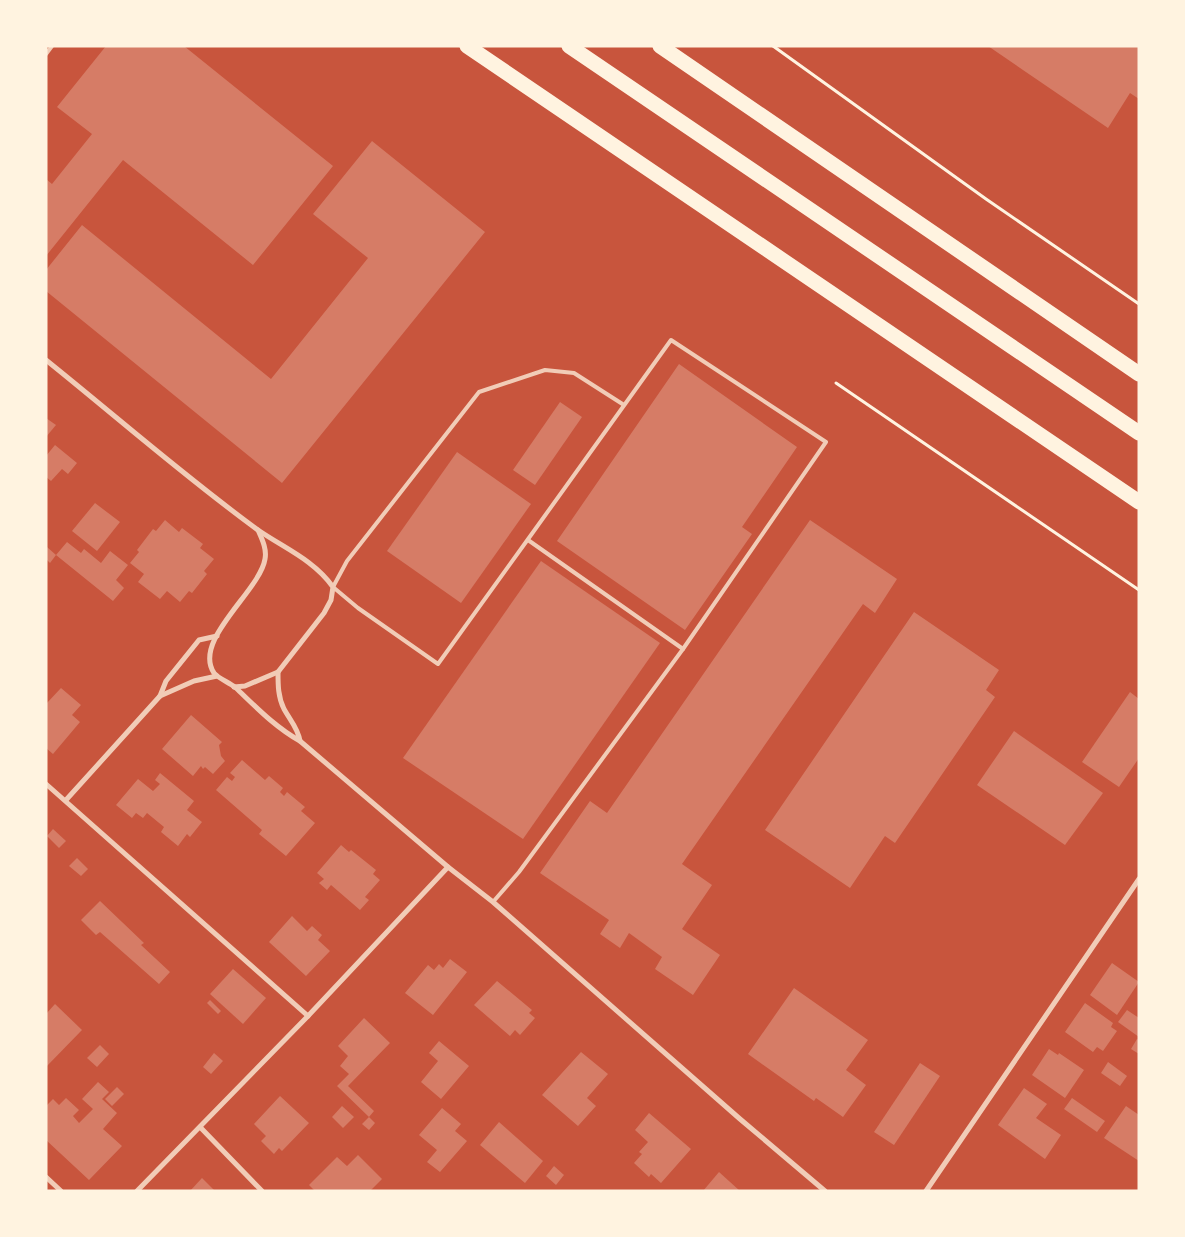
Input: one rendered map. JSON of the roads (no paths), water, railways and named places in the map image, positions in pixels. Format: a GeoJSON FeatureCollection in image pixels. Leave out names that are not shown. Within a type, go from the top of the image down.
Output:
{"type":"FeatureCollection","features":[{"type":"Feature","properties":{"kind":"highway"},"geometry":{"type":"LineString","coordinates":[[467,46],[1139,502]]}},
{"type":"Feature","properties":{"kind":"highway"},"geometry":{"type":"LineString","coordinates":[[569,46],[1139,434]]}},
{"type":"Feature","properties":{"kind":"highway"},"geometry":{"type":"LineString","coordinates":[[660,46],[1139,374]]}},
{"type":"Feature","properties":{"kind":"street"},"geometry":{"type":"LineString","coordinates":[[46,360],[258,530],[312,564],[333,587],[331,600],[324,613],[278,672],[246,686],[234,687]]}},
{"type":"Feature","properties":{"kind":"street"},"geometry":{"type":"LineString","coordinates":[[258,530],[265,551],[261,571],[217,636],[211,649],[211,667],[217,676],[234,687],[285,733],[300,742],[448,868],[493,902],[740,1119],[825,1191]]}},
{"type":"Feature","properties":{"kind":"street"},"geometry":{"type":"LineString","coordinates":[[66,800],[160,696],[166,681],[199,640],[217,636]]}},
{"type":"Feature","properties":{"kind":"street"},"geometry":{"type":"LineString","coordinates":[[278,672],[278,690],[283,708],[299,732],[300,742]]}},
{"type":"Feature","properties":{"kind":"street"},"geometry":{"type":"LineString","coordinates":[[160,696],[194,681],[217,676]]}},
{"type":"Feature","properties":{"kind":"street"},"geometry":{"type":"LineString","coordinates":[[46,784],[308,1016]]}},
{"type":"Feature","properties":{"kind":"street"},"geometry":{"type":"LineString","coordinates":[[138,1191],[448,868]]}},
{"type":"Feature","properties":{"kind":"street"},"geometry":{"type":"LineString","coordinates":[[926,1191],[1139,879]]}},
{"type":"Feature","properties":{"kind":"street"},"geometry":{"type":"LineString","coordinates":[[200,1127],[262,1191]]}},
{"type":"Feature","properties":{"kind":"street"},"geometry":{"type":"LineString","coordinates":[[46,1177],[60,1191]]}},
{"type":"Feature","properties":{"kind":"lane"},"geometry":{"type":"LineString","coordinates":[[46,54],[52,46]]}},
{"type":"Feature","properties":{"kind":"lane"},"geometry":{"type":"LineString","coordinates":[[493,902],[519,872],[683,649],[826,442],[671,340],[438,664],[358,608],[333,587],[346,562],[480,392],[546,370],[574,373],[624,405]]}},
{"type":"Feature","properties":{"kind":"lane"},"geometry":{"type":"LineString","coordinates":[[528,540],[683,649]]}}]}
